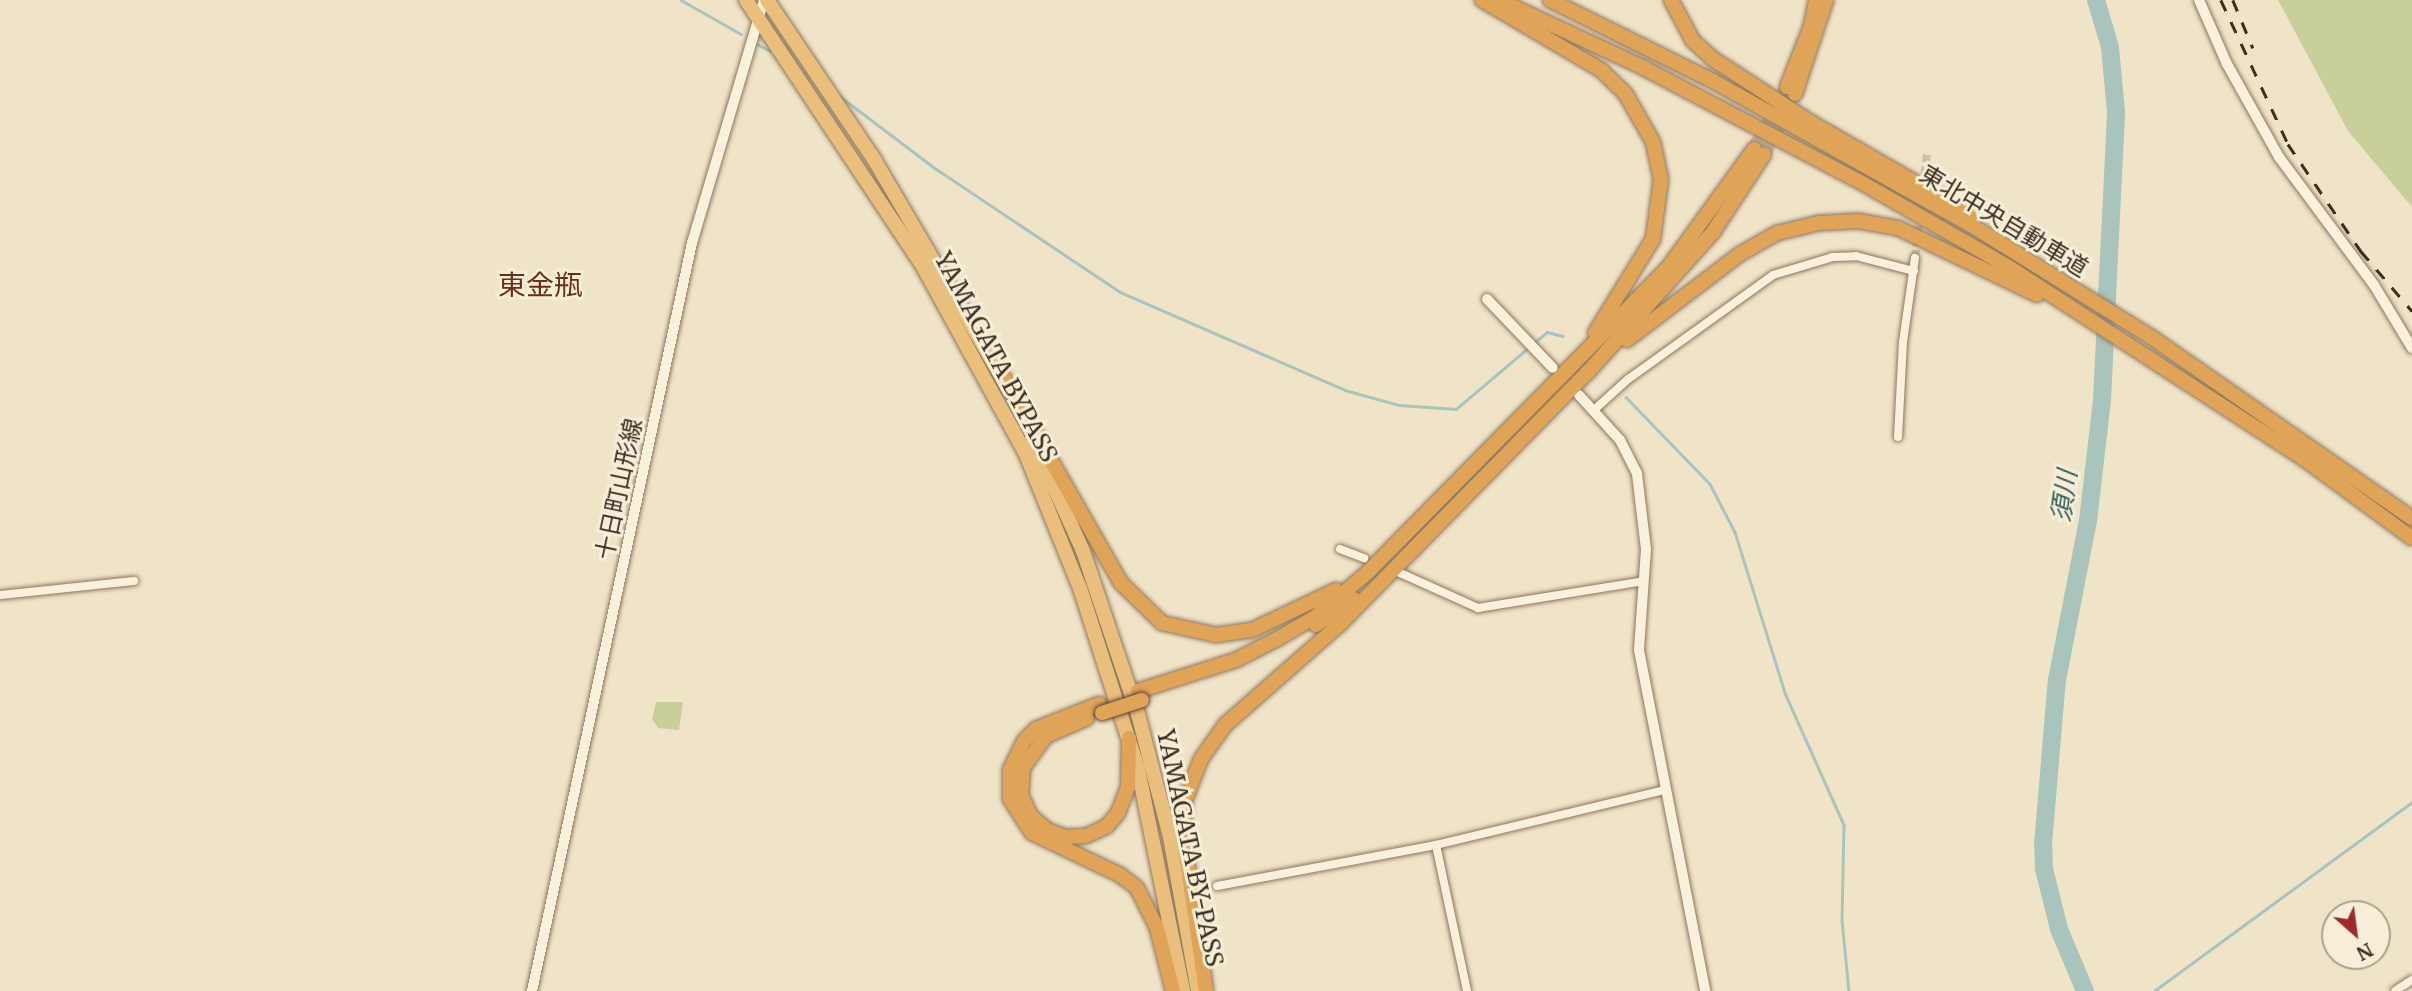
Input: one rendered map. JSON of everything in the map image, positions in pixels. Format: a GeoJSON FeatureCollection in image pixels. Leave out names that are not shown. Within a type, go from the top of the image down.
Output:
{"type":"FeatureCollection","features":[{"type":"Feature","properties":{"kind":"highway","name":"YAMAGATA BYPASS"},"geometry":{"type":"LineString","coordinates":[[746,0],[921,263],[1001,405],[1056,522],[1129,738],[1156,841],[1183,991]]}},
{"type":"Feature","properties":{"kind":"highway","name":"YAMAGATA BYPASS"},"geometry":{"type":"LineString","coordinates":[[765,0],[875,161],[1004,378],[1083,551],[1126,675],[1170,837],[1198,991]]}},
{"type":"Feature","properties":{"kind":"highway"},"geometry":{"type":"LineString","coordinates":[[1482,0],[1601,70],[1637,109],[1657,156],[1660,198],[1653,239],[1626,289],[1576,360]]}},
{"type":"Feature","properties":{"kind":"highway","name":"東北中央自動車道"},"geometry":{"type":"LineString","coordinates":[[1499,0],[1644,68],[1965,250]]}},
{"type":"Feature","properties":{"kind":"highway","name":"東北中央自動車道"},"geometry":{"type":"LineString","coordinates":[[1550,0],[1713,81],[1972,220],[2202,373],[2412,518]]}},
{"type":"Feature","properties":{"kind":"highway"},"geometry":{"type":"LineString","coordinates":[[1671,0],[1693,41],[1713,59],[1972,220]]}},
{"type":"Feature","properties":{"kind":"highway"},"geometry":{"type":"LineString","coordinates":[[1816,0],[1811,26],[1791,90],[1826,0]]}},
{"type":"Feature","properties":{"kind":"highway"},"geometry":{"type":"LineString","coordinates":[[1140,696],[1236,660],[1315,617],[1668,268],[1759,151],[1713,232],[1588,372],[1339,625],[1225,725],[1201,759],[1185,800],[1183,834],[1206,991]]}},
{"type":"Feature","properties":{"kind":"highway"},"geometry":{"type":"LineString","coordinates":[[1588,372],[1740,254],[1777,233],[1819,223],[1858,221],[1898,228],[1965,250],[2150,356],[2412,538]]}},
{"type":"Feature","properties":{"kind":"highway"},"geometry":{"type":"LineString","coordinates":[[1004,378],[1121,583],[1162,623],[1216,635],[1252,629],[1299,611],[1366,565]]}},
{"type":"Feature","properties":{"kind":"highway"},"geometry":{"type":"LineString","coordinates":[[1173,991],[1157,928],[1137,888],[1120,875],[1032,833],[1010,799],[1010,770],[1024,741],[1036,729],[1260,658],[1332,615],[1394,571]]}},
{"type":"Feature","properties":{"kind":"highway"},"geometry":{"type":"LineString","coordinates":[[1100,708],[1046,736],[1033,751],[1023,768],[1021,795],[1031,816],[1047,830],[1065,837],[1086,836],[1107,826],[1118,813],[1128,787],[1129,738]]}},
{"type":"Feature","properties":{"kind":"main road","name":"十日町山形線"},"geometry":{"type":"LineString","coordinates":[[532,991],[692,243],[756,16],[765,0]]}},
{"type":"Feature","properties":{"kind":"street"},"geometry":{"type":"LineString","coordinates":[[2199,0],[2227,64],[2279,157],[2374,285],[2412,348]]}},
{"type":"Feature","properties":{"kind":"street"},"geometry":{"type":"LineString","coordinates":[[1594,410],[1627,380],[1773,275],[1833,257],[1856,256],[1914,271]]}},
{"type":"Feature","properties":{"kind":"street"},"geometry":{"type":"LineString","coordinates":[[1898,437],[1903,342],[1915,258]]}},
{"type":"Feature","properties":{"kind":"street"},"geometry":{"type":"LineString","coordinates":[[1487,299],[1553,368]]}},
{"type":"Feature","properties":{"kind":"street"},"geometry":{"type":"LineString","coordinates":[[1579,394],[1620,440],[1637,474],[1646,549],[1639,649],[1705,991]]}},
{"type":"Feature","properties":{"kind":"street"},"geometry":{"type":"LineString","coordinates":[[1340,549],[1366,565]]}},
{"type":"Feature","properties":{"kind":"street"},"geometry":{"type":"LineString","coordinates":[[1394,571],[1478,608],[1644,581]]}},
{"type":"Feature","properties":{"kind":"street"},"geometry":{"type":"LineString","coordinates":[[0,595],[134,581]]}},
{"type":"Feature","properties":{"kind":"street"},"geometry":{"type":"LineString","coordinates":[[1217,886],[1436,845],[1665,790]]}},
{"type":"Feature","properties":{"kind":"street"},"geometry":{"type":"LineString","coordinates":[[1436,845],[1467,991]]}},
{"type":"Feature","properties":{"kind":"street"},"geometry":{"type":"LineString","coordinates":[[2395,991],[2412,980]]}},
{"type":"Feature","properties":{"kind":"green space"},"geometry":{"type":"Polygon","coordinates":[[[2278,0],[2412,0],[2412,207],[2348,131],[2278,0]]]}},
{"type":"Feature","properties":{"kind":"green space"},"geometry":{"type":"Polygon","coordinates":[[[656,702],[683,702],[679,730],[658,728],[652,719],[656,702]]]}},
{"type":"Feature","properties":{"kind":"waterway"},"geometry":{"type":"LineString","coordinates":[[681,0],[741,34]]}},
{"type":"Feature","properties":{"kind":"waterway","name":"須川"},"geometry":{"type":"LineString","coordinates":[[2085,991],[2059,929],[2044,869],[2043,845],[2057,680],[2088,521],[2102,400],[2116,112],[2110,47],[2096,0]]}},
{"type":"Feature","properties":{"kind":"waterway"},"geometry":{"type":"LineString","coordinates":[[757,44],[770,51]]}},
{"type":"Feature","properties":{"kind":"waterway"},"geometry":{"type":"LineString","coordinates":[[841,97],[935,168],[1120,292],[1345,390],[1399,405],[1456,409],[1529,347]]}},
{"type":"Feature","properties":{"kind":"waterway"},"geometry":{"type":"LineString","coordinates":[[1534,343],[1547,332],[1563,336]]}},
{"type":"Feature","properties":{"kind":"waterway"},"geometry":{"type":"LineString","coordinates":[[1626,397],[1710,484],[1735,532],[1785,693],[1844,825],[1842,920],[1849,991]]}},
{"type":"Feature","properties":{"kind":"waterway"},"geometry":{"type":"LineString","coordinates":[[2154,991],[2412,802]]}},
{"type":"Feature","properties":{"kind":"tunnel"},"geometry":{"type":"LineString","coordinates":[[1754,149],[1787,87]]}},
{"type":"Feature","properties":{"kind":"tunnel"},"geometry":{"type":"LineString","coordinates":[[1764,154],[1795,94]]}},
{"type":"Feature","properties":{"kind":"tunnel"},"geometry":{"type":"LineString","coordinates":[[1915,258],[1927,153]]}},
{"type":"Feature","properties":{"kind":"railway"},"geometry":{"type":"LineString","coordinates":[[2221,0],[2288,144],[2361,251],[2412,311]]}},
{"type":"Feature","properties":{"kind":"railway"},"geometry":{"type":"LineString","coordinates":[[2233,0],[2253,48]]}},
{"type":"Feature","properties":{"kind":"district","name":"東金瓶"},"geometry":{"type":"Point","coordinates":[540,285]}}]}
